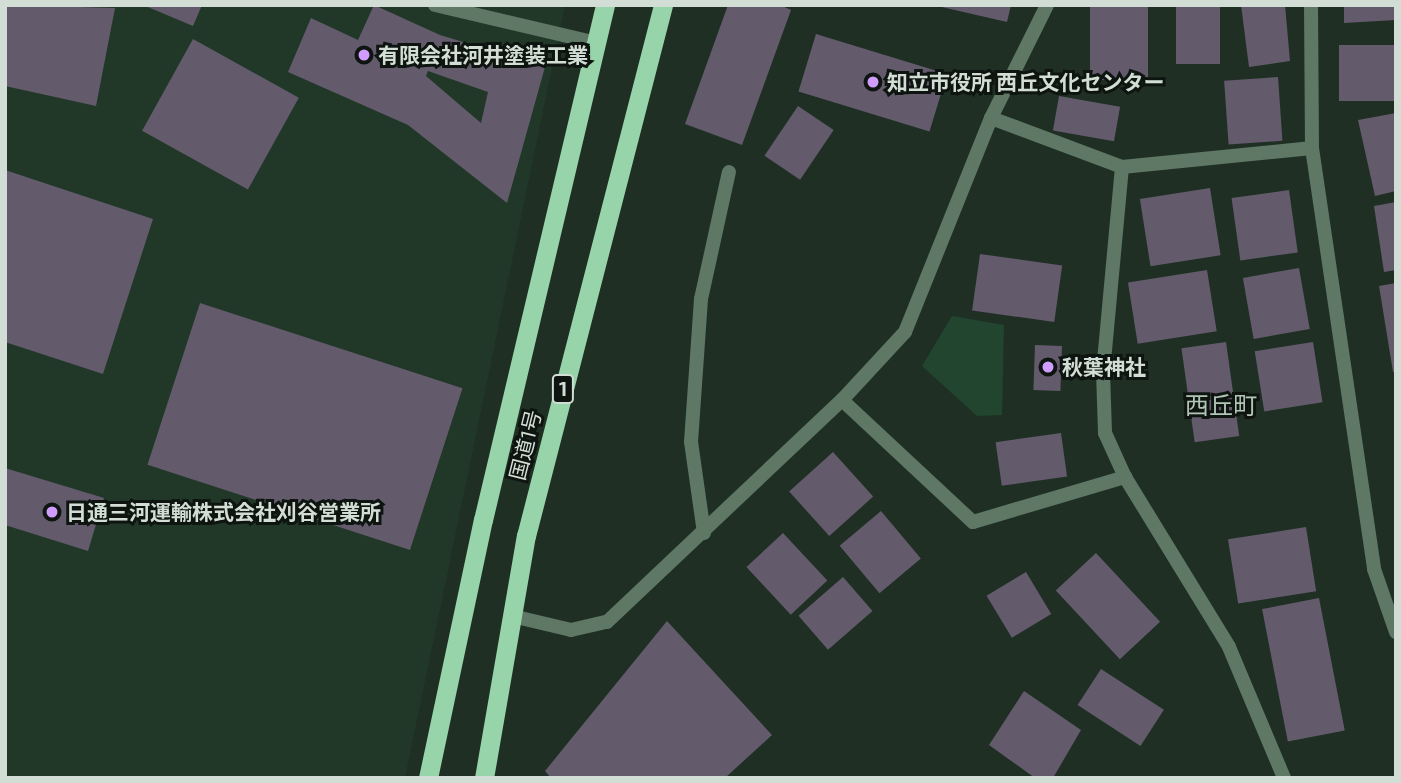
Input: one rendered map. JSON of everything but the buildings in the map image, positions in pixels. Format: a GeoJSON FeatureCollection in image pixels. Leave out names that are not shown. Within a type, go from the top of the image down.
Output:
{"type":"FeatureCollection","features":[{"type":"Feature","properties":{"kind":"highway","name":"国道1号"},"geometry":{"type":"LineString","coordinates":[[428,778],[593,42],[605,5]]}},
{"type":"Feature","properties":{"kind":"highway","name":"国道1号"},"geometry":{"type":"LineString","coordinates":[[484,778],[526,536],[663,5]]}},
{"type":"Feature","properties":{"kind":"street"},"geometry":{"type":"LineString","coordinates":[[435,5],[593,42]]}},
{"type":"Feature","properties":{"kind":"street"},"geometry":{"type":"LineString","coordinates":[[512,616],[571,630],[607,622],[842,400],[905,332],[991,118],[1047,5]]}},
{"type":"Feature","properties":{"kind":"street"},"geometry":{"type":"LineString","coordinates":[[1311,5],[1312,148],[1374,569],[1396,632]]}},
{"type":"Feature","properties":{"kind":"street"},"geometry":{"type":"LineString","coordinates":[[991,118],[1122,167],[1312,148]]}},
{"type":"Feature","properties":{"kind":"street"},"geometry":{"type":"LineString","coordinates":[[1122,167],[1102,372],[1105,433],[1125,477],[1229,647],[1283,778]]}},
{"type":"Feature","properties":{"kind":"street"},"geometry":{"type":"LineString","coordinates":[[704,533],[691,442],[701,299],[729,173]]}},
{"type":"Feature","properties":{"kind":"street"},"geometry":{"type":"LineString","coordinates":[[842,400],[973,522],[1125,477]]}},
{"type":"Feature","properties":{"kind":"shaded area"},"geometry":{"type":"Polygon","coordinates":[[[5,5],[565,5],[405,778],[5,778],[5,5]]]}},
{"type":"Feature","properties":{"kind":"shaded area"},"geometry":{"type":"Polygon","coordinates":[[[952,316],[1004,325],[1002,415],[977,416],[922,366],[952,316]]]}},
{"type":"Feature","properties":{"kind":"place","name":"有限会社河井塗装工業"},"geometry":{"type":"Point","coordinates":[364,55]}},
{"type":"Feature","properties":{"kind":"place","name":"知立市役所 西丘文化センター"},"geometry":{"type":"Point","coordinates":[873,82]}},
{"type":"Feature","properties":{"kind":"place","name":"秋葉神社"},"geometry":{"type":"Point","coordinates":[1048,367]}},
{"type":"Feature","properties":{"kind":"place","name":"日通三河運輸株式会社刈谷営業所"},"geometry":{"type":"Point","coordinates":[52,512]}},
{"type":"Feature","properties":{"kind":"district","name":"西丘町"},"geometry":{"type":"Point","coordinates":[1221,405]}}]}
